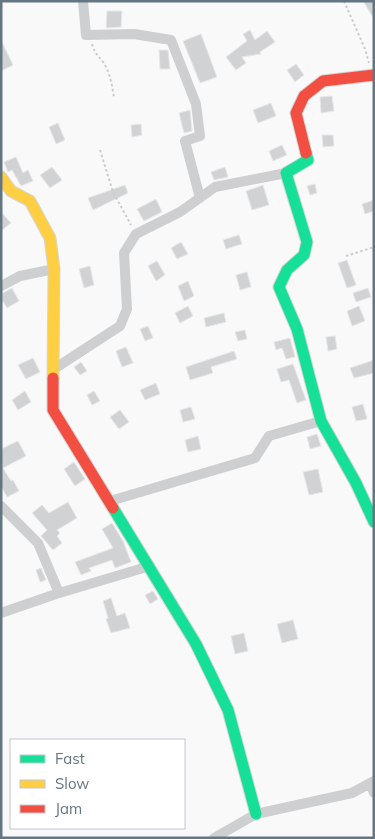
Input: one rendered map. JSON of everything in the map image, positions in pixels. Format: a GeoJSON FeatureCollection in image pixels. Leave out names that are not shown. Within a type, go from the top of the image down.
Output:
{"type":"FeatureCollection","features":[{"type":"Feature","properties":{"kind":"street"},"geometry":{"type":"LineString","coordinates":[[83,1],[86,35],[134,34],[171,40],[196,104],[200,136],[185,141],[200,198]]}},
{"type":"Feature","properties":{"kind":"street"},"geometry":{"type":"LineString","coordinates":[[54,369],[120,326],[127,309],[124,253],[136,234],[180,212],[215,188],[286,173],[308,160],[296,113],[304,96],[323,81],[373,75]]}},
{"type":"Feature","properties":{"kind":"street"},"geometry":{"type":"LineString","coordinates":[[286,173],[307,242],[304,255],[287,270],[279,288],[297,329],[321,421],[356,483],[374,522]]}},
{"type":"Feature","properties":{"kind":"street"},"geometry":{"type":"LineString","coordinates":[[1,177],[11,191],[30,201],[50,238],[54,269],[53,410],[196,644],[228,710],[256,814]]}},
{"type":"Feature","properties":{"kind":"street"},"geometry":{"type":"LineString","coordinates":[[1,286],[20,276],[54,269]]}},
{"type":"Feature","properties":{"kind":"street"},"geometry":{"type":"LineString","coordinates":[[110,501],[255,458],[269,436],[321,421]]}},
{"type":"Feature","properties":{"kind":"street"},"geometry":{"type":"LineString","coordinates":[[1,506],[38,543],[59,593]]}},
{"type":"Feature","properties":{"kind":"street"},"geometry":{"type":"LineString","coordinates":[[1,613],[59,593],[150,566]]}},
{"type":"Feature","properties":{"kind":"street"},"geometry":{"type":"LineString","coordinates":[[214,838],[256,814],[352,794],[373,786]]}},
{"type":"Feature","properties":{"kind":"path"},"geometry":{"type":"LineString","coordinates":[[344,1],[365,49],[373,75]]}},
{"type":"Feature","properties":{"kind":"path"},"geometry":{"type":"LineString","coordinates":[[90,35],[95,54],[103,62],[112,80],[114,97]]}},
{"type":"Feature","properties":{"kind":"path"},"geometry":{"type":"LineString","coordinates":[[100,150],[112,192],[136,234]]}},
{"type":"Feature","properties":{"kind":"path"},"geometry":{"type":"LineString","coordinates":[[346,256],[374,247]]}},
{"type":"Feature","properties":{"kind":"building"},"geometry":{"type":"Polygon","coordinates":[[[363,1],[374,1],[374,19],[363,1]]]}},
{"type":"Feature","properties":{"kind":"building"},"geometry":{"type":"Polygon","coordinates":[[[107,11],[122,11],[121,27],[106,28],[107,11]]]}},
{"type":"Feature","properties":{"kind":"building"},"geometry":{"type":"Polygon","coordinates":[[[250,30],[255,40],[267,31],[275,42],[260,52],[261,54],[242,57],[246,63],[236,70],[226,57],[247,41],[243,34],[250,30]]]}},
{"type":"Feature","properties":{"kind":"building"},"geometry":{"type":"Polygon","coordinates":[[[201,34],[217,77],[200,83],[183,41],[201,34]]]}},
{"type":"Feature","properties":{"kind":"building"},"geometry":{"type":"Polygon","coordinates":[[[1,40],[13,65],[1,71],[1,40]]]}},
{"type":"Feature","properties":{"kind":"building"},"geometry":{"type":"Polygon","coordinates":[[[159,50],[168,50],[170,69],[160,69],[159,50]]]}},
{"type":"Feature","properties":{"kind":"building"},"geometry":{"type":"Polygon","coordinates":[[[296,64],[304,75],[295,82],[287,70],[296,64]]]}},
{"type":"Feature","properties":{"kind":"building"},"geometry":{"type":"Polygon","coordinates":[[[332,96],[334,111],[321,113],[320,97],[332,96]]]}},
{"type":"Feature","properties":{"kind":"building"},"geometry":{"type":"Polygon","coordinates":[[[271,103],[276,116],[258,123],[253,110],[271,103]]]}},
{"type":"Feature","properties":{"kind":"building"},"geometry":{"type":"Polygon","coordinates":[[[190,110],[192,131],[184,133],[179,113],[190,110]]]}},
{"type":"Feature","properties":{"kind":"building"},"geometry":{"type":"Polygon","coordinates":[[[58,123],[65,140],[56,144],[49,127],[58,123]]]}},
{"type":"Feature","properties":{"kind":"building"},"geometry":{"type":"Polygon","coordinates":[[[141,124],[142,135],[132,137],[131,125],[141,124]]]}},
{"type":"Feature","properties":{"kind":"building"},"geometry":{"type":"Polygon","coordinates":[[[322,135],[333,135],[334,146],[323,147],[322,135]]]}},
{"type":"Feature","properties":{"kind":"building"},"geometry":{"type":"Polygon","coordinates":[[[282,145],[287,155],[273,161],[269,151],[282,145]]]}},
{"type":"Feature","properties":{"kind":"building"},"geometry":{"type":"Polygon","coordinates":[[[16,157],[23,173],[28,170],[33,181],[21,186],[12,170],[8,172],[4,162],[16,157]]]}},
{"type":"Feature","properties":{"kind":"building"},"geometry":{"type":"Polygon","coordinates":[[[52,167],[62,180],[50,188],[40,175],[52,167]]]}},
{"type":"Feature","properties":{"kind":"building"},"geometry":{"type":"Polygon","coordinates":[[[225,167],[228,177],[214,180],[211,172],[225,167]]]}},
{"type":"Feature","properties":{"kind":"building"},"geometry":{"type":"Polygon","coordinates":[[[315,184],[317,193],[310,195],[307,186],[315,184]]]}},
{"type":"Feature","properties":{"kind":"building"},"geometry":{"type":"Polygon","coordinates":[[[125,185],[128,193],[93,210],[88,198],[125,185]]]}},
{"type":"Feature","properties":{"kind":"building"},"geometry":{"type":"Polygon","coordinates":[[[263,185],[269,205],[252,210],[246,191],[263,185]]]}},
{"type":"Feature","properties":{"kind":"building"},"geometry":{"type":"Polygon","coordinates":[[[156,199],[162,212],[144,221],[137,209],[156,199]]]}},
{"type":"Feature","properties":{"kind":"building"},"geometry":{"type":"Polygon","coordinates":[[[374,200],[374,211],[365,214],[362,204],[374,200]]]}},
{"type":"Feature","properties":{"kind":"building"},"geometry":{"type":"Polygon","coordinates":[[[1,212],[11,223],[1,231],[1,212]]]}},
{"type":"Feature","properties":{"kind":"building"},"geometry":{"type":"Polygon","coordinates":[[[239,235],[242,244],[226,249],[223,240],[239,235]]]}},
{"type":"Feature","properties":{"kind":"building"},"geometry":{"type":"Polygon","coordinates":[[[181,242],[188,254],[177,259],[171,248],[181,242]]]}},
{"type":"Feature","properties":{"kind":"building"},"geometry":{"type":"Polygon","coordinates":[[[347,260],[356,285],[347,288],[338,263],[347,260]]]}},
{"type":"Feature","properties":{"kind":"building"},"geometry":{"type":"Polygon","coordinates":[[[157,261],[165,275],[156,281],[148,266],[157,261]]]}},
{"type":"Feature","properties":{"kind":"building"},"geometry":{"type":"Polygon","coordinates":[[[90,266],[94,285],[84,288],[79,269],[90,266]]]}},
{"type":"Feature","properties":{"kind":"building"},"geometry":{"type":"Polygon","coordinates":[[[247,272],[251,287],[240,290],[236,275],[247,272]]]}},
{"type":"Feature","properties":{"kind":"building"},"geometry":{"type":"Polygon","coordinates":[[[188,281],[194,296],[184,301],[178,286],[188,281]]]}},
{"type":"Feature","properties":{"kind":"building"},"geometry":{"type":"Polygon","coordinates":[[[12,288],[19,301],[7,308],[1,298],[1,294],[12,288]]]}},
{"type":"Feature","properties":{"kind":"building"},"geometry":{"type":"Polygon","coordinates":[[[368,288],[371,297],[356,302],[353,293],[368,288]]]}},
{"type":"Feature","properties":{"kind":"building"},"geometry":{"type":"Polygon","coordinates":[[[188,306],[193,316],[180,323],[175,313],[188,306]]]}},
{"type":"Feature","properties":{"kind":"building"},"geometry":{"type":"Polygon","coordinates":[[[359,306],[365,321],[352,326],[347,311],[359,306]]]}},
{"type":"Feature","properties":{"kind":"building"},"geometry":{"type":"Polygon","coordinates":[[[224,313],[226,322],[206,327],[204,318],[224,313]]]}},
{"type":"Feature","properties":{"kind":"building"},"geometry":{"type":"Polygon","coordinates":[[[148,326],[153,338],[145,341],[140,329],[148,326]]]}},
{"type":"Feature","properties":{"kind":"building"},"geometry":{"type":"Polygon","coordinates":[[[245,330],[247,339],[238,341],[235,332],[245,330]]]}},
{"type":"Feature","properties":{"kind":"building"},"geometry":{"type":"Polygon","coordinates":[[[335,336],[337,349],[328,351],[326,337],[335,336]]]}},
{"type":"Feature","properties":{"kind":"building"},"geometry":{"type":"Polygon","coordinates":[[[290,338],[295,357],[286,359],[282,348],[276,350],[274,342],[290,338]]]}},
{"type":"Feature","properties":{"kind":"building"},"geometry":{"type":"Polygon","coordinates":[[[126,347],[133,363],[122,367],[116,351],[126,347]]]}},
{"type":"Feature","properties":{"kind":"building"},"geometry":{"type":"Polygon","coordinates":[[[234,351],[237,359],[211,367],[213,373],[190,380],[186,367],[234,351]]]}},
{"type":"Feature","properties":{"kind":"building"},"geometry":{"type":"Polygon","coordinates":[[[33,358],[40,372],[26,379],[18,365],[33,358]]]}},
{"type":"Feature","properties":{"kind":"building"},"geometry":{"type":"Polygon","coordinates":[[[374,360],[374,373],[354,378],[350,368],[374,360]]]}},
{"type":"Feature","properties":{"kind":"building"},"geometry":{"type":"Polygon","coordinates":[[[81,362],[87,371],[80,375],[74,367],[81,362]]]}},
{"type":"Feature","properties":{"kind":"building"},"geometry":{"type":"Polygon","coordinates":[[[293,364],[306,400],[297,403],[289,380],[281,382],[277,369],[293,364]]]}},
{"type":"Feature","properties":{"kind":"building"},"geometry":{"type":"Polygon","coordinates":[[[156,383],[160,394],[145,400],[140,390],[156,383]]]}},
{"type":"Feature","properties":{"kind":"building"},"geometry":{"type":"Polygon","coordinates":[[[25,391],[31,402],[18,410],[12,400],[25,391]]]}},
{"type":"Feature","properties":{"kind":"building"},"geometry":{"type":"Polygon","coordinates":[[[94,391],[100,401],[92,405],[87,395],[94,391]]]}},
{"type":"Feature","properties":{"kind":"building"},"geometry":{"type":"Polygon","coordinates":[[[363,404],[367,419],[356,421],[352,407],[363,404]]]}},
{"type":"Feature","properties":{"kind":"building"},"geometry":{"type":"Polygon","coordinates":[[[191,407],[195,419],[183,422],[180,410],[191,407]]]}},
{"type":"Feature","properties":{"kind":"building"},"geometry":{"type":"Polygon","coordinates":[[[120,410],[129,422],[119,429],[110,417],[120,410]]]}},
{"type":"Feature","properties":{"kind":"building"},"geometry":{"type":"Polygon","coordinates":[[[317,434],[321,446],[310,449],[307,437],[317,434]]]}},
{"type":"Feature","properties":{"kind":"building"},"geometry":{"type":"Polygon","coordinates":[[[198,436],[201,449],[188,452],[185,440],[198,436]]]}},
{"type":"Feature","properties":{"kind":"building"},"geometry":{"type":"Polygon","coordinates":[[[18,441],[26,456],[3,468],[19,491],[7,497],[1,486],[1,449],[18,441]]]}},
{"type":"Feature","properties":{"kind":"building"},"geometry":{"type":"Polygon","coordinates":[[[74,462],[85,479],[75,486],[64,469],[74,462]]]}},
{"type":"Feature","properties":{"kind":"building"},"geometry":{"type":"Polygon","coordinates":[[[318,469],[323,492],[309,495],[303,472],[318,469]]]}},
{"type":"Feature","properties":{"kind":"building"},"geometry":{"type":"Polygon","coordinates":[[[68,502],[77,518],[57,530],[60,533],[57,536],[62,543],[53,550],[41,536],[47,530],[32,513],[42,505],[49,513],[68,502]]]}},
{"type":"Feature","properties":{"kind":"building"},"geometry":{"type":"Polygon","coordinates":[[[112,523],[123,541],[131,562],[115,568],[112,560],[89,568],[91,571],[81,575],[75,562],[113,548],[102,529],[112,523]]]}},
{"type":"Feature","properties":{"kind":"building"},"geometry":{"type":"Polygon","coordinates":[[[41,568],[46,580],[40,582],[36,570],[41,568]]]}},
{"type":"Feature","properties":{"kind":"building"},"geometry":{"type":"Polygon","coordinates":[[[153,591],[158,599],[150,604],[145,595],[153,591]]]}},
{"type":"Feature","properties":{"kind":"building"},"geometry":{"type":"Polygon","coordinates":[[[111,598],[117,616],[125,613],[130,628],[111,633],[103,601],[111,598]]]}},
{"type":"Feature","properties":{"kind":"building"},"geometry":{"type":"Polygon","coordinates":[[[293,620],[298,639],[282,643],[277,624],[293,620]]]}},
{"type":"Feature","properties":{"kind":"building"},"geometry":{"type":"Polygon","coordinates":[[[244,633],[248,651],[235,654],[231,636],[244,633]]]}},
{"type":"Feature","properties":{"kind":"traffic: fast"},"geometry":{"type":"LineString","coordinates":[[306,153],[308,160],[286,173],[307,242],[304,255],[287,270],[279,287],[297,329],[321,421],[356,483],[374,522]]}},
{"type":"Feature","properties":{"kind":"traffic: fast"},"geometry":{"type":"LineString","coordinates":[[113,508],[196,644],[228,710],[256,814]]}},
{"type":"Feature","properties":{"kind":"traffic: slow"},"geometry":{"type":"LineString","coordinates":[[1,177],[11,191],[30,201],[50,238],[54,269],[53,378]]}},
{"type":"Feature","properties":{"kind":"traffic: jam"},"geometry":{"type":"LineString","coordinates":[[306,153],[296,113],[304,96],[323,81],[374,75]]}},
{"type":"Feature","properties":{"kind":"traffic: jam"},"geometry":{"type":"LineString","coordinates":[[53,378],[53,410],[113,508]]}}]}
